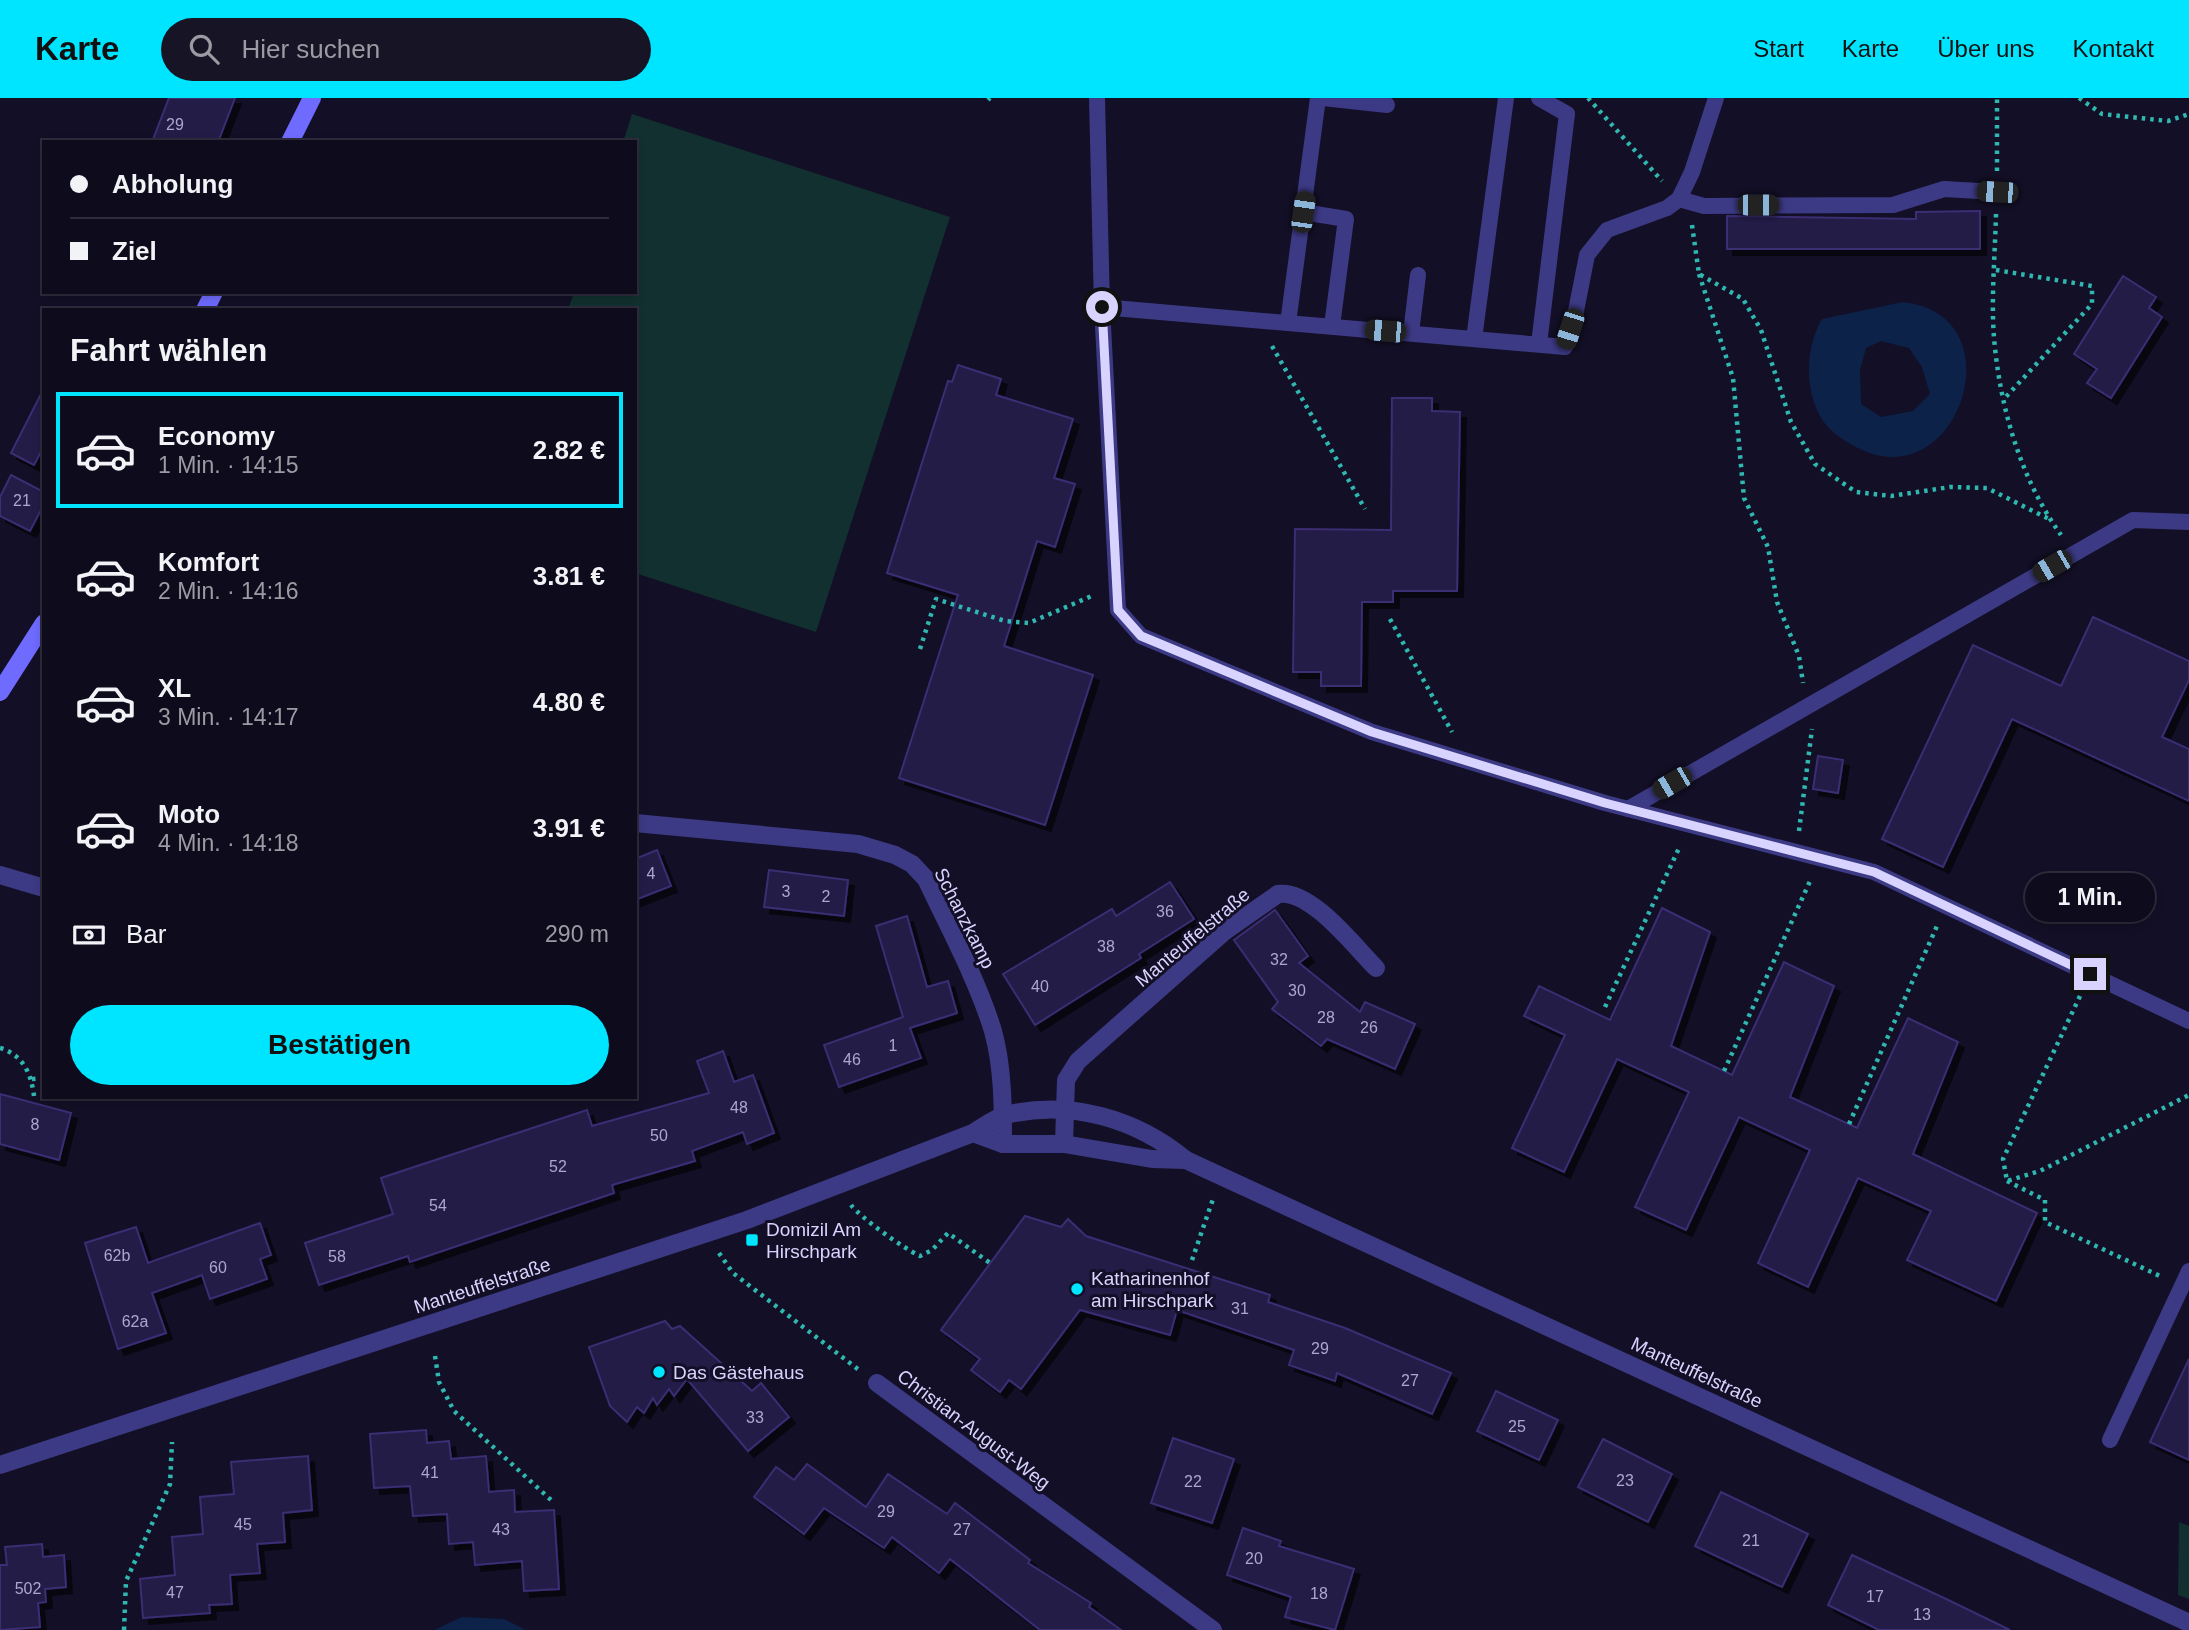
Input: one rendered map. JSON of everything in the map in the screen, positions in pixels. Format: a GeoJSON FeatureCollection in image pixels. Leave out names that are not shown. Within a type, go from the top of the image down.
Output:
{"type":"FeatureCollection","features":[{"type":"Feature","properties":{"kind":"main road"},"geometry":{"type":"LineString","coordinates":[[291,140],[312,98]]}},
{"type":"Feature","properties":{"kind":"main road"},"geometry":{"type":"LineString","coordinates":[[0,692],[42,626]]}},
{"type":"Feature","properties":{"kind":"street","name":"Schanzkamp"},"geometry":{"type":"LineString","coordinates":[[637,823],[858,844],[895,855],[912,864],[926,878],[982,1000],[1000,1063],[1003,1144]]}},
{"type":"Feature","properties":{"kind":"street"},"geometry":{"type":"LineString","coordinates":[[0,875],[42,887]]}},
{"type":"Feature","properties":{"kind":"street","name":"Manteuffelstraße"},"geometry":{"type":"LineString","coordinates":[[1064,1144],[1066,1080],[1078,1061],[1225,931],[1278,894],[1287,893],[1312,904],[1376,968]]}},
{"type":"Feature","properties":{"kind":"street","name":"Manteuffelstraße"},"geometry":{"type":"LineString","coordinates":[[0,1465],[747,1220],[973,1133],[1003,1116],[1063,1111],[1107,1117],[1129,1124],[1161,1139],[1186,1160],[2189,1623]]}},
{"type":"Feature","properties":{"kind":"street","name":"Manteuffelstraße"},"geometry":{"type":"LineString","coordinates":[[973,1133],[1003,1144],[1064,1144],[1153,1159],[1186,1160]]}},
{"type":"Feature","properties":{"kind":"street","name":"Christian-August-Weg"},"geometry":{"type":"LineString","coordinates":[[877,1383],[1213,1630]]}},
{"type":"Feature","properties":{"kind":"lane"},"geometry":{"type":"LineString","coordinates":[[1097,98],[1102,307],[1118,610],[1141,636],[1372,732],[1688,826],[1874,872],[2189,1021]]}},
{"type":"Feature","properties":{"kind":"lane"},"geometry":{"type":"LineString","coordinates":[[1288,323],[1318,98]]}},
{"type":"Feature","properties":{"kind":"lane"},"geometry":{"type":"LineString","coordinates":[[1323,98],[1387,105]]}},
{"type":"Feature","properties":{"kind":"lane"},"geometry":{"type":"LineString","coordinates":[[1474,339],[1506,98]]}},
{"type":"Feature","properties":{"kind":"lane"},"geometry":{"type":"LineString","coordinates":[[1539,98],[1567,114],[1539,344]]}},
{"type":"Feature","properties":{"kind":"lane"},"geometry":{"type":"LineString","coordinates":[[1102,307],[1565,347],[1576,311],[1587,255],[1607,230],[1667,208],[1679,199],[1692,172],[1716,98]]}},
{"type":"Feature","properties":{"kind":"lane"},"geometry":{"type":"LineString","coordinates":[[1679,199],[1704,206],[1893,205],[1944,189],[1997,192]]}},
{"type":"Feature","properties":{"kind":"lane"},"geometry":{"type":"LineString","coordinates":[[1303,212],[1346,219],[1332,326]]}},
{"type":"Feature","properties":{"kind":"lane"},"geometry":{"type":"LineString","coordinates":[[1411,333],[1418,275]]}},
{"type":"Feature","properties":{"kind":"lane"},"geometry":{"type":"LineString","coordinates":[[1628,809],[2133,520],[2187,521]]}},
{"type":"Feature","properties":{"kind":"lane"},"geometry":{"type":"LineString","coordinates":[[2110,1440],[2185,1279]]}},
{"type":"Feature","properties":{"kind":"path"},"geometry":{"type":"LineString","coordinates":[[1588,98],[1679,199],[1691,217],[1699,274],[1733,379],[1744,498],[1768,547],[1777,602],[1799,656],[1813,730],[1796,853]]}},
{"type":"Feature","properties":{"kind":"path"},"geometry":{"type":"LineString","coordinates":[[1997,98],[1994,337],[2004,399],[2022,468],[2051,520],[2075,553]]}},
{"type":"Feature","properties":{"kind":"path"},"geometry":{"type":"LineString","coordinates":[[2079,98],[2102,114],[2168,121],[2189,114]]}},
{"type":"Feature","properties":{"kind":"path"},"geometry":{"type":"LineString","coordinates":[[1996,270],[2092,286],[2092,304],[2004,399]]}},
{"type":"Feature","properties":{"kind":"path"},"geometry":{"type":"LineString","coordinates":[[1699,274],[1743,299],[1761,330],[1791,422],[1815,464],[1856,492],[1891,496],[1950,486],[1987,488],[2051,520]]}},
{"type":"Feature","properties":{"kind":"path"},"geometry":{"type":"LineString","coordinates":[[1257,320],[1365,509]]}},
{"type":"Feature","properties":{"kind":"path"},"geometry":{"type":"LineString","coordinates":[[920,649],[936,599],[1005,621],[1029,623],[1117,585]]}},
{"type":"Feature","properties":{"kind":"path"},"geometry":{"type":"LineString","coordinates":[[1390,619],[1468,762]]}},
{"type":"Feature","properties":{"kind":"path"},"geometry":{"type":"LineString","coordinates":[[1605,1007],[1688,826]]}},
{"type":"Feature","properties":{"kind":"path"},"geometry":{"type":"LineString","coordinates":[[1724,1071],[1819,859]]}},
{"type":"Feature","properties":{"kind":"path"},"geometry":{"type":"LineString","coordinates":[[1849,1124],[1947,906]]}},
{"type":"Feature","properties":{"kind":"path"},"geometry":{"type":"LineString","coordinates":[[2007,1181],[2003,1159],[2090,974]]}},
{"type":"Feature","properties":{"kind":"path"},"geometry":{"type":"LineString","coordinates":[[0,1048],[23,1062],[32,1079],[34,1096]]}},
{"type":"Feature","properties":{"kind":"path"},"geometry":{"type":"LineString","coordinates":[[32,1079],[42,1078]]}},
{"type":"Feature","properties":{"kind":"path"},"geometry":{"type":"LineString","coordinates":[[2007,1181],[2039,1171],[2189,1095]]}},
{"type":"Feature","properties":{"kind":"path"},"geometry":{"type":"LineString","coordinates":[[2007,1181],[2045,1200],[2045,1222],[2185,1279]]}},
{"type":"Feature","properties":{"kind":"path"},"geometry":{"type":"LineString","coordinates":[[1192,1260],[1213,1199]]}},
{"type":"Feature","properties":{"kind":"path"},"geometry":{"type":"LineString","coordinates":[[850,1204],[861,1217],[920,1256],[932,1250],[948,1233],[990,1263]]}},
{"type":"Feature","properties":{"kind":"path","name":"Christian-August-Weg"},"geometry":{"type":"LineString","coordinates":[[718,1252],[733,1273],[877,1383]]}},
{"type":"Feature","properties":{"kind":"path"},"geometry":{"type":"LineString","coordinates":[[435,1356],[439,1382],[454,1410],[551,1500]]}},
{"type":"Feature","properties":{"kind":"path"},"geometry":{"type":"LineString","coordinates":[[124,1630],[126,1581],[170,1484],[172,1442]]}},
{"type":"Feature","properties":{"kind":"green space"},"geometry":{"type":"Polygon","coordinates":[[[632,114],[950,217],[816,632],[637,574],[637,308],[569,308],[573,294],[637,294],[637,140],[624,140],[632,114]]]}},
{"type":"Feature","properties":{"kind":"green space"},"geometry":{"type":"Polygon","coordinates":[[[2179,1522],[2189,1526],[2189,1599],[2178,1595],[2179,1522]]]}},
{"type":"Feature","properties":{"kind":"water"},"geometry":{"type":"Polygon","coordinates":[[[1903,302],[1938,314],[1959,337],[1966,366],[1962,398],[1948,427],[1925,448],[1895,457],[1860,449],[1832,431],[1820,416],[1809,380],[1810,354],[1822,319],[1903,302]],[[1881,341],[1866,348],[1860,370],[1861,404],[1881,417],[1913,411],[1930,394],[1922,367],[1909,348],[1881,341]]]}},
{"type":"Feature","properties":{"kind":"water"},"geometry":{"type":"Polygon","coordinates":[[[462,1617],[504,1619],[526,1630],[434,1630],[462,1617]]]}},
{"type":"Feature","properties":{"kind":"building"},"geometry":{"type":"Polygon","coordinates":[[[169,98],[235,98],[219,140],[153,140],[169,98]]]}},
{"type":"Feature","properties":{"kind":"building"},"geometry":{"type":"Polygon","coordinates":[[[1980,211],[1980,249],[1727,249],[1727,216],[1916,219],[1916,212],[1980,211]]]}},
{"type":"Feature","properties":{"kind":"building"},"geometry":{"type":"Polygon","coordinates":[[[2123,276],[2156,297],[2149,308],[2162,317],[2111,398],[2087,383],[2097,369],[2074,354],[2123,276]]]}},
{"type":"Feature","properties":{"kind":"building"},"geometry":{"type":"Polygon","coordinates":[[[958,365],[1001,379],[996,395],[1073,419],[1054,478],[1075,484],[1055,547],[1037,541],[1004,646],[1093,675],[1045,825],[899,778],[958,595],[887,573],[948,381],[952,382],[958,365]]]}},
{"type":"Feature","properties":{"kind":"building"},"geometry":{"type":"Polygon","coordinates":[[[42,392],[42,450],[34,465],[11,453],[42,392]]]}},
{"type":"Feature","properties":{"kind":"building"},"geometry":{"type":"Polygon","coordinates":[[[1392,398],[1432,398],[1432,411],[1460,412],[1457,591],[1393,591],[1393,602],[1362,602],[1361,686],[1321,686],[1321,672],[1293,672],[1295,529],[1391,530],[1392,398]]]}},
{"type":"Feature","properties":{"kind":"building"},"geometry":{"type":"Polygon","coordinates":[[[11,475],[42,491],[42,508],[30,531],[0,516],[0,497],[11,475]]]}},
{"type":"Feature","properties":{"kind":"building"},"geometry":{"type":"Polygon","coordinates":[[[2093,617],[2189,661],[2189,680],[2162,737],[2189,749],[2189,801],[2012,719],[1943,867],[1882,839],[1973,645],[2061,686],[2093,617]]]}},
{"type":"Feature","properties":{"kind":"building"},"geometry":{"type":"Polygon","coordinates":[[[1818,756],[1843,760],[1838,793],[1813,789],[1818,756]]]}},
{"type":"Feature","properties":{"kind":"building"},"geometry":{"type":"Polygon","coordinates":[[[657,850],[671,886],[637,899],[637,858],[657,850]]]}},
{"type":"Feature","properties":{"kind":"building"},"geometry":{"type":"Polygon","coordinates":[[[769,870],[848,880],[844,916],[764,907],[769,870]]]}},
{"type":"Feature","properties":{"kind":"building"},"geometry":{"type":"Polygon","coordinates":[[[1170,882],[1194,919],[1139,954],[1141,958],[1035,1025],[1003,974],[1112,909],[1116,916],[1170,882]]]}},
{"type":"Feature","properties":{"kind":"building"},"geometry":{"type":"Polygon","coordinates":[[[1662,908],[1710,932],[1671,1046],[1732,1075],[1784,962],[1834,986],[1790,1097],[1857,1128],[1908,1018],[1958,1042],[1913,1154],[2037,1213],[1996,1301],[1907,1260],[1931,1211],[1858,1178],[1808,1287],[1758,1263],[1810,1150],[1739,1117],[1686,1230],[1635,1207],[1689,1092],[1617,1059],[1564,1172],[1512,1148],[1565,1035],[1524,1016],[1539,986],[1610,1020],[1662,908]]]}},
{"type":"Feature","properties":{"kind":"building"},"geometry":{"type":"Polygon","coordinates":[[[1275,910],[1308,956],[1299,963],[1360,1012],[1365,1002],[1415,1024],[1395,1069],[1327,1039],[1321,1046],[1272,1009],[1278,1002],[1234,940],[1275,910]]]}},
{"type":"Feature","properties":{"kind":"building"},"geometry":{"type":"Polygon","coordinates":[[[907,916],[927,987],[948,981],[957,1013],[910,1028],[921,1058],[839,1087],[824,1045],[903,1017],[876,926],[907,916]]]}},
{"type":"Feature","properties":{"kind":"building"},"geometry":{"type":"Polygon","coordinates":[[[723,1051],[734,1082],[753,1075],[774,1133],[747,1144],[743,1132],[692,1151],[695,1161],[612,1185],[614,1193],[410,1262],[408,1256],[319,1285],[305,1243],[393,1214],[381,1178],[587,1110],[592,1126],[709,1093],[697,1061],[723,1051]]]}},
{"type":"Feature","properties":{"kind":"building"},"geometry":{"type":"Polygon","coordinates":[[[0,1094],[71,1113],[59,1160],[0,1144],[0,1094]]]}},
{"type":"Feature","properties":{"kind":"building","name":"Katharinenhof am Hirschpark"},"geometry":{"type":"Polygon","coordinates":[[[1025,1216],[1061,1227],[1068,1219],[1086,1236],[1270,1295],[1268,1302],[1345,1328],[1451,1373],[1432,1414],[1337,1373],[1335,1381],[1289,1365],[1294,1350],[1177,1310],[1170,1335],[1080,1310],[1021,1389],[1009,1380],[1000,1392],[971,1370],[980,1359],[941,1330],[1025,1216]]]}},
{"type":"Feature","properties":{"kind":"building"},"geometry":{"type":"Polygon","coordinates":[[[260,1223],[271,1255],[260,1259],[267,1279],[210,1299],[202,1275],[152,1293],[166,1333],[118,1349],[85,1243],[136,1227],[148,1263],[260,1223]]]}},
{"type":"Feature","properties":{"kind":"building","name":"Das Gästehaus"},"geometry":{"type":"Polygon","coordinates":[[[665,1321],[672,1329],[680,1326],[752,1391],[761,1383],[789,1417],[748,1451],[687,1379],[674,1396],[669,1389],[657,1405],[653,1398],[644,1413],[637,1407],[627,1422],[610,1406],[589,1347],[665,1321]]]}},
{"type":"Feature","properties":{"kind":"building"},"geometry":{"type":"Polygon","coordinates":[[[2189,1359],[2189,1460],[2150,1442],[2189,1359]]]}},
{"type":"Feature","properties":{"kind":"building"},"geometry":{"type":"Polygon","coordinates":[[[1496,1391],[1558,1420],[1539,1460],[1477,1431],[1496,1391]]]}},
{"type":"Feature","properties":{"kind":"building"},"geometry":{"type":"Polygon","coordinates":[[[426,1430],[427,1443],[449,1441],[451,1459],[486,1456],[489,1492],[514,1490],[515,1512],[554,1510],[559,1589],[524,1591],[522,1561],[475,1565],[473,1542],[449,1544],[447,1514],[413,1516],[410,1486],[374,1488],[370,1434],[426,1430]]]}},
{"type":"Feature","properties":{"kind":"building"},"geometry":{"type":"Polygon","coordinates":[[[1173,1438],[1234,1459],[1212,1523],[1151,1503],[1173,1438]]]}},
{"type":"Feature","properties":{"kind":"building"},"geometry":{"type":"Polygon","coordinates":[[[1603,1439],[1672,1474],[1648,1522],[1578,1487],[1603,1439]]]}},
{"type":"Feature","properties":{"kind":"building"},"geometry":{"type":"Polygon","coordinates":[[[308,1456],[312,1510],[283,1513],[285,1542],[257,1544],[260,1573],[230,1575],[232,1604],[209,1605],[210,1613],[143,1618],[140,1579],[175,1575],[172,1537],[203,1534],[200,1497],[234,1494],[231,1462],[308,1456]]]}},
{"type":"Feature","properties":{"kind":"building"},"geometry":{"type":"Polygon","coordinates":[[[807,1464],[866,1507],[888,1474],[947,1514],[955,1503],[1030,1560],[1028,1563],[1091,1603],[1089,1607],[1121,1630],[1040,1630],[950,1559],[939,1573],[892,1537],[884,1548],[824,1508],[804,1534],[754,1497],[776,1467],[794,1480],[807,1464]]]}},
{"type":"Feature","properties":{"kind":"building"},"geometry":{"type":"Polygon","coordinates":[[[1721,1492],[1808,1534],[1782,1587],[1695,1546],[1721,1492]]]}},
{"type":"Feature","properties":{"kind":"building"},"geometry":{"type":"Polygon","coordinates":[[[1243,1528],[1281,1541],[1279,1546],[1354,1569],[1335,1630],[1285,1617],[1291,1597],[1227,1575],[1243,1528]]]}},
{"type":"Feature","properties":{"kind":"building"},"geometry":{"type":"Polygon","coordinates":[[[42,1544],[43,1557],[64,1555],[66,1587],[45,1589],[46,1602],[38,1603],[40,1627],[0,1630],[0,1565],[7,1565],[5,1547],[42,1544]]]}},
{"type":"Feature","properties":{"kind":"building"},"geometry":{"type":"Polygon","coordinates":[[[1852,1555],[2010,1630],[1879,1630],[1828,1605],[1852,1555]]]}},
{"type":"Feature","properties":{"kind":"place","name":"Domizil Am Hirschpark"},"geometry":{"type":"Point","coordinates":[752,1240]}},
{"type":"Feature","properties":{"kind":"place","name":"Katharinenhof am Hirschpark"},"geometry":{"type":"Point","coordinates":[1077,1289]}},
{"type":"Feature","properties":{"kind":"place","name":"Das Gästehaus"},"geometry":{"type":"Point","coordinates":[659,1372]}},
{"type":"Feature","properties":{"kind":"route"},"geometry":{"type":"LineString","coordinates":[[1102,307],[1118,610],[1141,636],[1372,732],[1605,803],[1874,872],[2090,974]]}}]}
